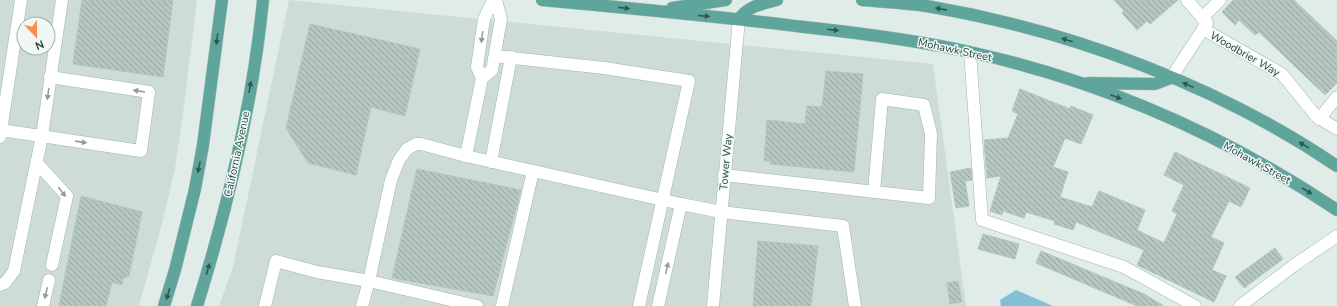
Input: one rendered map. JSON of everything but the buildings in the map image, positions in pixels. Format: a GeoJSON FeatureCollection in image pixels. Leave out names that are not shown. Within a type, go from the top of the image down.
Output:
{"type":"FeatureCollection","features":[{"type":"Feature","properties":{"kind":"main road"},"geometry":{"type":"LineString","coordinates":[[164,306],[175,270],[195,189],[203,145],[222,0]]}},
{"type":"Feature","properties":{"kind":"main road","name":"California Avenue"},"geometry":{"type":"LineString","coordinates":[[197,306],[230,190],[256,53],[263,0]]}},
{"type":"Feature","properties":{"kind":"main road","name":"Mohawk Street"},"geometry":{"type":"LineString","coordinates":[[542,0],[739,19],[907,40],[970,52],[1025,66],[1079,83],[1152,110],[1209,136],[1259,162],[1337,210]]}},
{"type":"Feature","properties":{"kind":"main road"},"geometry":{"type":"LineString","coordinates":[[651,11],[726,0]]}},
{"type":"Feature","properties":{"kind":"main road"},"geometry":{"type":"LineString","coordinates":[[739,19],[749,8],[777,0]]}},
{"type":"Feature","properties":{"kind":"main road"},"geometry":{"type":"LineString","coordinates":[[862,0],[930,7],[986,18],[1041,32],[1096,49],[1172,78],[1225,102],[1270,125],[1337,166]]}},
{"type":"Feature","properties":{"kind":"main road"},"geometry":{"type":"LineString","coordinates":[[1079,83],[1155,84],[1172,78]]}},
{"type":"Feature","properties":{"kind":"street"},"geometry":{"type":"LineString","coordinates":[[21,0],[0,132],[42,136],[141,151],[149,92],[50,77]]}},
{"type":"Feature","properties":{"kind":"street"},"geometry":{"type":"LineString","coordinates":[[0,285],[5,283],[14,271],[42,136],[62,0]]}},
{"type":"Feature","properties":{"kind":"street"},"geometry":{"type":"LineString","coordinates":[[466,156],[482,78],[477,67],[484,18],[493,0]]}},
{"type":"Feature","properties":{"kind":"street"},"geometry":{"type":"LineString","coordinates":[[482,78],[492,70],[495,56],[501,18],[496,0]]}},
{"type":"Feature","properties":{"kind":"street"},"geometry":{"type":"LineString","coordinates":[[1187,0],[1203,24]]}},
{"type":"Feature","properties":{"kind":"street"},"geometry":{"type":"LineString","coordinates":[[1172,78],[1203,24],[1220,0]]}},
{"type":"Feature","properties":{"kind":"street","name":"Tower Way"},"geometry":{"type":"LineString","coordinates":[[713,306],[739,19]]}},
{"type":"Feature","properties":{"kind":"street","name":"Woodbrier Way"},"geometry":{"type":"LineString","coordinates":[[1203,24],[1282,74],[1319,119],[1337,130]]}},
{"type":"Feature","properties":{"kind":"street"},"geometry":{"type":"LineString","coordinates":[[970,52],[982,220],[1124,267],[1195,306]]}},
{"type":"Feature","properties":{"kind":"street"},"geometry":{"type":"LineString","coordinates":[[495,56],[604,68],[689,81],[639,306]]}},
{"type":"Feature","properties":{"kind":"street"},"geometry":{"type":"LineString","coordinates":[[491,162],[511,57]]}},
{"type":"Feature","properties":{"kind":"street"},"geometry":{"type":"LineString","coordinates":[[1319,119],[1337,97]]}},
{"type":"Feature","properties":{"kind":"street"},"geometry":{"type":"LineString","coordinates":[[724,176],[929,198],[931,134],[924,105],[882,99],[874,192]]}},
{"type":"Feature","properties":{"kind":"street"},"geometry":{"type":"LineString","coordinates":[[362,306],[369,281],[391,180],[402,154],[416,144],[491,162],[721,212],[844,226],[855,306]]}},
{"type":"Feature","properties":{"kind":"street"},"geometry":{"type":"LineString","coordinates":[[37,163],[67,196],[52,265]]}},
{"type":"Feature","properties":{"kind":"street"},"geometry":{"type":"LineString","coordinates":[[502,306],[533,171]]}},
{"type":"Feature","properties":{"kind":"street"},"geometry":{"type":"LineString","coordinates":[[658,306],[681,204]]}},
{"type":"Feature","properties":{"kind":"street"},"geometry":{"type":"LineString","coordinates":[[1240,306],[1293,266],[1337,236]]}},
{"type":"Feature","properties":{"kind":"street"},"geometry":{"type":"LineString","coordinates":[[265,306],[276,261],[317,272],[369,281],[433,301],[477,306]]}},
{"type":"Feature","properties":{"kind":"street"},"geometry":{"type":"LineString","coordinates":[[43,306],[49,280]]}},
{"type":"Feature","properties":{"kind":"shaded area"},"geometry":{"type":"Polygon","coordinates":[[[0,0],[197,0],[175,168],[163,220],[139,306],[0,306],[0,0]]]}},
{"type":"Feature","properties":{"kind":"shaded area"},"geometry":{"type":"Polygon","coordinates":[[[289,0],[933,64],[966,306],[219,306],[233,267],[289,0]]]}},
{"type":"Feature","properties":{"kind":"water"},"geometry":{"type":"Polygon","coordinates":[[[1016,290],[1053,306],[1001,306],[1000,300],[1016,290]]]}}]}
